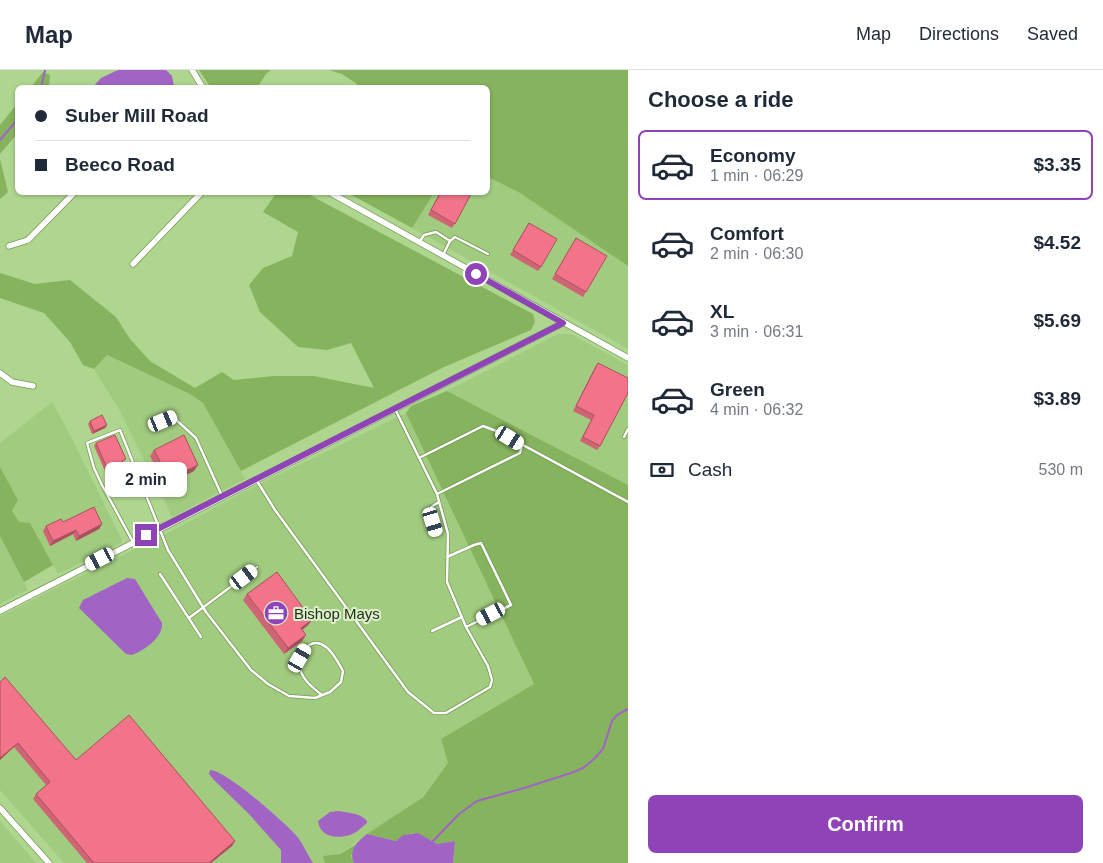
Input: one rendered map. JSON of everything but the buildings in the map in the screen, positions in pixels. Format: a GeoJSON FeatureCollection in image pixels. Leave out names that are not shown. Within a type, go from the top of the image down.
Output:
{"type":"FeatureCollection","features":[{"type":"Feature","properties":{"kind":"street"},"geometry":{"type":"LineString","coordinates":[[192,70],[201,85]]}},
{"type":"Feature","properties":{"kind":"street"},"geometry":{"type":"LineString","coordinates":[[9,246],[28,240],[72,195]]}},
{"type":"Feature","properties":{"kind":"street"},"geometry":{"type":"LineString","coordinates":[[133,264],[199,195]]}},
{"type":"Feature","properties":{"kind":"street"},"geometry":{"type":"LineString","coordinates":[[334,195],[628,358]]}},
{"type":"Feature","properties":{"kind":"street"},"geometry":{"type":"LineString","coordinates":[[0,611],[563,323]]}},
{"type":"Feature","properties":{"kind":"street"},"geometry":{"type":"LineString","coordinates":[[0,373],[12,382],[33,386]]}},
{"type":"Feature","properties":{"kind":"street"},"geometry":{"type":"LineString","coordinates":[[0,808],[49,863]]}},
{"type":"Feature","properties":{"kind":"lane"},"geometry":{"type":"LineString","coordinates":[[419,243],[424,235],[436,232],[450,241]]}},
{"type":"Feature","properties":{"kind":"lane"},"geometry":{"type":"LineString","coordinates":[[442,256],[450,241],[455,237],[488,254]]}},
{"type":"Feature","properties":{"kind":"lane"},"geometry":{"type":"LineString","coordinates":[[256,480],[280,517],[408,692],[434,713],[446,713],[490,687],[492,680],[488,666],[466,627],[447,582],[448,534],[437,494],[395,409]]}},
{"type":"Feature","properties":{"kind":"lane"},"geometry":{"type":"LineString","coordinates":[[152,425],[173,417],[187,428],[196,438],[222,498]]}},
{"type":"Feature","properties":{"kind":"lane"},"geometry":{"type":"LineString","coordinates":[[420,458],[483,426],[499,432],[628,502]]}},
{"type":"Feature","properties":{"kind":"lane"},"geometry":{"type":"LineString","coordinates":[[624,437],[628,429]]}},
{"type":"Feature","properties":{"kind":"lane"},"geometry":{"type":"LineString","coordinates":[[134,542],[102,485],[94,468],[87,443],[120,430],[159,529],[175,562],[204,608],[251,670],[268,684],[289,696],[315,698],[330,692],[340,682],[343,671],[334,655],[322,644],[314,643],[306,647],[300,658],[300,669],[310,686],[322,695]]}},
{"type":"Feature","properties":{"kind":"lane"},"geometry":{"type":"LineString","coordinates":[[437,494],[520,452],[522,445]]}},
{"type":"Feature","properties":{"kind":"lane"},"geometry":{"type":"LineString","coordinates":[[437,534],[431,507],[439,502]]}},
{"type":"Feature","properties":{"kind":"lane"},"geometry":{"type":"LineString","coordinates":[[447,557],[481,543],[511,605],[466,627]]}},
{"type":"Feature","properties":{"kind":"lane"},"geometry":{"type":"LineString","coordinates":[[189,618],[257,567]]}},
{"type":"Feature","properties":{"kind":"lane"},"geometry":{"type":"LineString","coordinates":[[160,574],[202,637]]}},
{"type":"Feature","properties":{"kind":"lane"},"geometry":{"type":"LineString","coordinates":[[432,632],[462,617]]}},
{"type":"Feature","properties":{"kind":"shaded area"},"geometry":{"type":"Polygon","coordinates":[[[118,70],[166,70],[172,76],[174,85],[95,85],[101,78],[118,70]]]}},
{"type":"Feature","properties":{"kind":"shaded area"},"geometry":{"type":"Polygon","coordinates":[[[199,70],[271,70],[259,85],[209,85],[199,70]]]}},
{"type":"Feature","properties":{"kind":"shaded area"},"geometry":{"type":"Polygon","coordinates":[[[329,70],[628,70],[628,266],[520,193],[490,178],[490,85],[356,85],[342,74],[329,70]]]}},
{"type":"Feature","properties":{"kind":"shaded area"},"geometry":{"type":"Polygon","coordinates":[[[43,72],[50,75],[49,85],[33,85],[43,72]]]}},
{"type":"Feature","properties":{"kind":"shaded area"},"geometry":{"type":"Polygon","coordinates":[[[15,106],[15,136],[0,154],[0,125],[15,106]]]}},
{"type":"Feature","properties":{"kind":"shaded area"},"geometry":{"type":"Polygon","coordinates":[[[0,159],[8,192],[0,199],[0,159]]]}},
{"type":"Feature","properties":{"kind":"shaded area"},"geometry":{"type":"Polygon","coordinates":[[[490,178],[520,193],[628,266],[628,349],[412,228],[433,195],[490,195],[490,178]]]}},
{"type":"Feature","properties":{"kind":"shaded area"},"geometry":{"type":"Polygon","coordinates":[[[275,195],[310,195],[533,314],[535,322],[531,330],[444,367],[241,471],[203,403],[190,394],[107,355],[94,369],[83,365],[70,342],[44,313],[0,298],[0,273],[35,284],[70,280],[116,317],[130,339],[150,361],[195,388],[222,372],[234,380],[274,376],[314,376],[374,388],[351,343],[327,350],[298,347],[260,312],[249,285],[263,268],[292,256],[298,232],[263,212],[275,195]]]}},
{"type":"Feature","properties":{"kind":"shaded area"},"geometry":{"type":"Polygon","coordinates":[[[352,195],[433,195],[412,228],[352,195]]]}},
{"type":"Feature","properties":{"kind":"shaded area"},"geometry":{"type":"Polygon","coordinates":[[[558,334],[571,334],[628,365],[628,485],[447,391],[558,334]]]}},
{"type":"Feature","properties":{"kind":"shaded area"},"geometry":{"type":"Polygon","coordinates":[[[106,355],[190,394],[203,403],[245,479],[172,517],[120,411],[94,369],[106,355]]]}},
{"type":"Feature","properties":{"kind":"shaded area"},"geometry":{"type":"Polygon","coordinates":[[[447,391],[628,485],[628,863],[453,863],[455,841],[437,844],[421,835],[412,833],[396,841],[367,834],[423,797],[448,763],[441,739],[534,684],[406,413],[411,406],[447,391]]]}},
{"type":"Feature","properties":{"kind":"shaded area"},"geometry":{"type":"Polygon","coordinates":[[[52,402],[123,542],[58,574],[30,523],[19,523],[12,511],[18,500],[0,467],[0,443],[52,402]]]}},
{"type":"Feature","properties":{"kind":"shaded area"},"geometry":{"type":"Polygon","coordinates":[[[406,413],[534,684],[441,739],[448,763],[422,797],[340,854],[324,856],[325,863],[64,863],[0,790],[0,616],[179,527],[251,488],[406,413]]]}},
{"type":"Feature","properties":{"kind":"shaded area"},"geometry":{"type":"Polygon","coordinates":[[[0,467],[18,500],[12,511],[19,522],[30,523],[53,565],[24,582],[0,536],[0,467]]]}},
{"type":"Feature","properties":{"kind":"shaded area"},"geometry":{"type":"Polygon","coordinates":[[[0,536],[28,590],[0,604],[0,536]]]}},
{"type":"Feature","properties":{"kind":"shaded area"},"geometry":{"type":"Polygon","coordinates":[[[127,578],[135,579],[162,623],[159,634],[152,643],[132,655],[126,654],[79,608],[83,600],[127,578]]]}},
{"type":"Feature","properties":{"kind":"shaded area"},"geometry":{"type":"Polygon","coordinates":[[[210,770],[228,778],[277,817],[297,836],[313,863],[281,863],[281,850],[249,814],[214,780],[209,774],[210,770]]]}},
{"type":"Feature","properties":{"kind":"shaded area"},"geometry":{"type":"Polygon","coordinates":[[[339,811],[358,815],[364,818],[367,823],[350,835],[334,837],[325,834],[318,821],[330,812],[339,811]]]}},
{"type":"Feature","properties":{"kind":"shaded area"},"geometry":{"type":"Polygon","coordinates":[[[0,821],[36,863],[0,863],[0,821]]]}},
{"type":"Feature","properties":{"kind":"shaded area"},"geometry":{"type":"Polygon","coordinates":[[[418,833],[437,844],[455,841],[453,863],[354,863],[352,854],[354,847],[367,834],[396,841],[403,835],[418,833]]]}},
{"type":"Feature","properties":{"kind":"shaded area"},"geometry":{"type":"Polygon","coordinates":[[[355,845],[351,856],[354,863],[325,863],[323,856],[340,854],[355,845]]]}},
{"type":"Feature","properties":{"kind":"waterway"},"geometry":{"type":"LineString","coordinates":[[42,85],[45,70]]}},
{"type":"Feature","properties":{"kind":"waterway"},"geometry":{"type":"LineString","coordinates":[[0,140],[15,122]]}},
{"type":"Feature","properties":{"kind":"waterway"},"geometry":{"type":"LineString","coordinates":[[432,842],[459,814],[477,801],[524,788],[583,768],[603,749],[612,721],[617,715],[628,709]]}},
{"type":"Feature","properties":{"kind":"place","name":"Bishop Mays"},"geometry":{"type":"Point","coordinates":[276,613]}},
{"type":"Feature","properties":{"kind":"route"},"geometry":{"type":"LineString","coordinates":[[146,535],[563,323],[476,274]]}}]}
